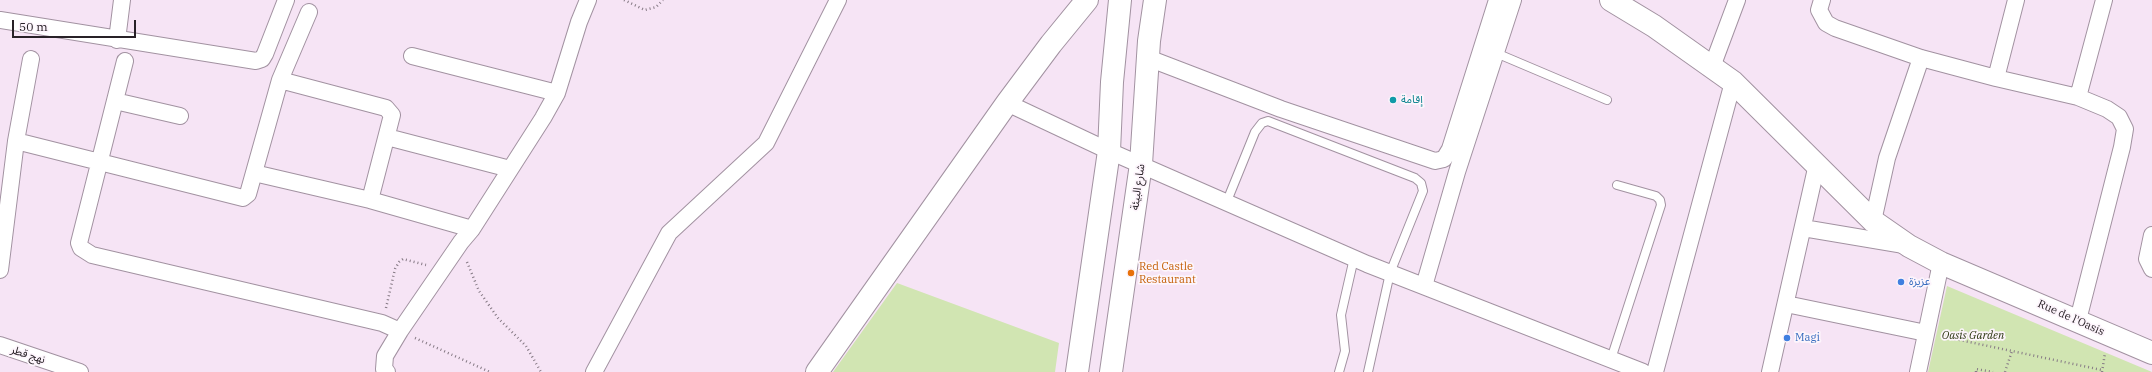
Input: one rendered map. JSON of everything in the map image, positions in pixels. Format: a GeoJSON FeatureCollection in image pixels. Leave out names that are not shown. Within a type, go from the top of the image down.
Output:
{"type":"FeatureCollection","features":[{"type":"Feature","properties":{"kind":"street"},"geometry":{"type":"LineString","coordinates":[[117,40],[122,0]]}},
{"type":"Feature","properties":{"kind":"street"},"geometry":{"type":"LineString","coordinates":[[0,20],[117,40],[256,61],[262,59],[286,0]]}},
{"type":"Feature","properties":{"kind":"street"},"geometry":{"type":"LineString","coordinates":[[387,372],[384,369],[385,356],[400,331],[461,242],[472,229],[557,93],[579,22],[588,0]]}},
{"type":"Feature","properties":{"kind":"street"},"geometry":{"type":"LineString","coordinates":[[594,372],[669,233],[766,143],[838,0]]}},
{"type":"Feature","properties":{"kind":"street"},"geometry":{"type":"LineString","coordinates":[[817,372],[1007,103],[1051,44],[1087,0]]}},
{"type":"Feature","properties":{"kind":"street"},"geometry":{"type":"LineString","coordinates":[[1077,372],[1109,151],[1112,82],[1120,0]]}},
{"type":"Feature","properties":{"kind":"street","name":"شارع البيئة"},"geometry":{"type":"LineString","coordinates":[[1111,372],[1141,164],[1148,58],[1155,0]]}},
{"type":"Feature","properties":{"kind":"street"},"geometry":{"type":"LineString","coordinates":[[1148,58],[1282,110],[1435,161],[1444,159],[1450,149],[1497,0]]}},
{"type":"Feature","properties":{"kind":"street"},"geometry":{"type":"LineString","coordinates":[[1424,286],[1457,172],[1514,0]]}},
{"type":"Feature","properties":{"kind":"street","name":"Rue de l'Oasis"},"geometry":{"type":"LineString","coordinates":[[1611,0],[1654,26],[1733,82],[1817,164],[1872,221],[1909,246],[1941,263],[2078,320],[2152,353]]}},
{"type":"Feature","properties":{"kind":"street"},"geometry":{"type":"LineString","coordinates":[[1712,67],[1737,0]]}},
{"type":"Feature","properties":{"kind":"street"},"geometry":{"type":"LineString","coordinates":[[1822,0],[1819,10],[1826,23],[1835,28],[1921,58],[1996,78],[2078,96],[2107,108],[2119,117],[2125,129],[2078,320]]}},
{"type":"Feature","properties":{"kind":"street"},"geometry":{"type":"LineString","coordinates":[[1996,78],[2016,0]]}},
{"type":"Feature","properties":{"kind":"street"},"geometry":{"type":"LineString","coordinates":[[2078,96],[2104,0]]}},
{"type":"Feature","properties":{"kind":"street"},"geometry":{"type":"LineString","coordinates":[[16,141],[243,198],[248,194],[280,80],[309,12]]}},
{"type":"Feature","properties":{"kind":"street"},"geometry":{"type":"LineString","coordinates":[[412,56],[557,93]]}},
{"type":"Feature","properties":{"kind":"street"},"geometry":{"type":"LineString","coordinates":[[1872,221],[1886,158],[1921,58]]}},
{"type":"Feature","properties":{"kind":"street"},"geometry":{"type":"LineString","coordinates":[[0,270],[16,141],[31,59]]}},
{"type":"Feature","properties":{"kind":"street"},"geometry":{"type":"LineString","coordinates":[[125,61],[98,162],[79,243],[81,248],[92,255],[382,323],[400,331]]}},
{"type":"Feature","properties":{"kind":"street"},"geometry":{"type":"LineString","coordinates":[[280,80],[386,108],[392,115],[370,200]]}},
{"type":"Feature","properties":{"kind":"street"},"geometry":{"type":"LineString","coordinates":[[1655,372],[1733,82]]}},
{"type":"Feature","properties":{"kind":"street"},"geometry":{"type":"LineString","coordinates":[[114,101],[180,116]]}},
{"type":"Feature","properties":{"kind":"street"},"geometry":{"type":"LineString","coordinates":[[1007,103],[1109,151],[1227,201],[1354,258],[1643,372]]}},
{"type":"Feature","properties":{"kind":"street"},"geometry":{"type":"LineString","coordinates":[[387,137],[510,169]]}},
{"type":"Feature","properties":{"kind":"street"},"geometry":{"type":"LineString","coordinates":[[1770,372],[1804,228],[1817,164]]}},
{"type":"Feature","properties":{"kind":"street"},"geometry":{"type":"LineString","coordinates":[[254,173],[370,200],[472,229]]}},
{"type":"Feature","properties":{"kind":"street"},"geometry":{"type":"LineString","coordinates":[[1804,228],[1909,246]]}},
{"type":"Feature","properties":{"kind":"street"},"geometry":{"type":"LineString","coordinates":[[2152,235],[2147,259],[2152,268]]}},
{"type":"Feature","properties":{"kind":"street"},"geometry":{"type":"LineString","coordinates":[[1918,372],[1941,263]]}},
{"type":"Feature","properties":{"kind":"street"},"geometry":{"type":"LineString","coordinates":[[1786,304],[1926,333]]}},
{"type":"Feature","properties":{"kind":"street","name":"نهج قطر"},"geometry":{"type":"LineString","coordinates":[[0,346],[80,372]]}},
{"type":"Feature","properties":{"kind":"lane"},"geometry":{"type":"LineString","coordinates":[[1496,53],[1607,100]]}},
{"type":"Feature","properties":{"kind":"lane"},"geometry":{"type":"LineString","coordinates":[[1227,201],[1255,132],[1262,123],[1268,121],[1415,178],[1421,184],[1423,191],[1390,273],[1368,372]]}},
{"type":"Feature","properties":{"kind":"lane"},"geometry":{"type":"LineString","coordinates":[[1610,359],[1661,205],[1660,200],[1656,196],[1617,185]]}},
{"type":"Feature","properties":{"kind":"lane"},"geometry":{"type":"LineString","coordinates":[[1339,372],[1345,351],[1341,315],[1354,258]]}},
{"type":"Feature","properties":{"kind":"path"},"geometry":{"type":"LineString","coordinates":[[624,0],[645,10],[656,7],[663,0]]}},
{"type":"Feature","properties":{"kind":"path"},"geometry":{"type":"LineString","coordinates":[[461,242],[479,290],[498,318],[526,346],[541,372]]}},
{"type":"Feature","properties":{"kind":"path"},"geometry":{"type":"LineString","coordinates":[[382,323],[395,269],[402,259],[442,269]]}},
{"type":"Feature","properties":{"kind":"path"},"geometry":{"type":"LineString","coordinates":[[400,331],[490,372]]}},
{"type":"Feature","properties":{"kind":"path"},"geometry":{"type":"LineString","coordinates":[[1955,339],[2102,370]]}},
{"type":"Feature","properties":{"kind":"path"},"geometry":{"type":"LineString","coordinates":[[2005,372],[2012,351]]}},
{"type":"Feature","properties":{"kind":"path"},"geometry":{"type":"LineString","coordinates":[[1976,372],[1976,368],[1993,372]]}},
{"type":"Feature","properties":{"kind":"green space"},"geometry":{"type":"Polygon","coordinates":[[[897,283],[1059,343],[1055,372],[833,372],[897,283]]]}},
{"type":"Feature","properties":{"kind":"green space","name":"Oasis Garden"},"geometry":{"type":"Polygon","coordinates":[[[1947,286],[2152,372],[1928,372],[1947,286]]]}},
{"type":"Feature","properties":{"kind":"place","name":"إقامة"},"geometry":{"type":"Point","coordinates":[1393,100]}},
{"type":"Feature","properties":{"kind":"place","name":"Red Castle Restaurant"},"geometry":{"type":"Point","coordinates":[1131,273]}},
{"type":"Feature","properties":{"kind":"place","name":"عزيزة"},"geometry":{"type":"Point","coordinates":[1901,282]}},
{"type":"Feature","properties":{"kind":"place","name":"Magi"},"geometry":{"type":"Point","coordinates":[1787,338]}}]}
